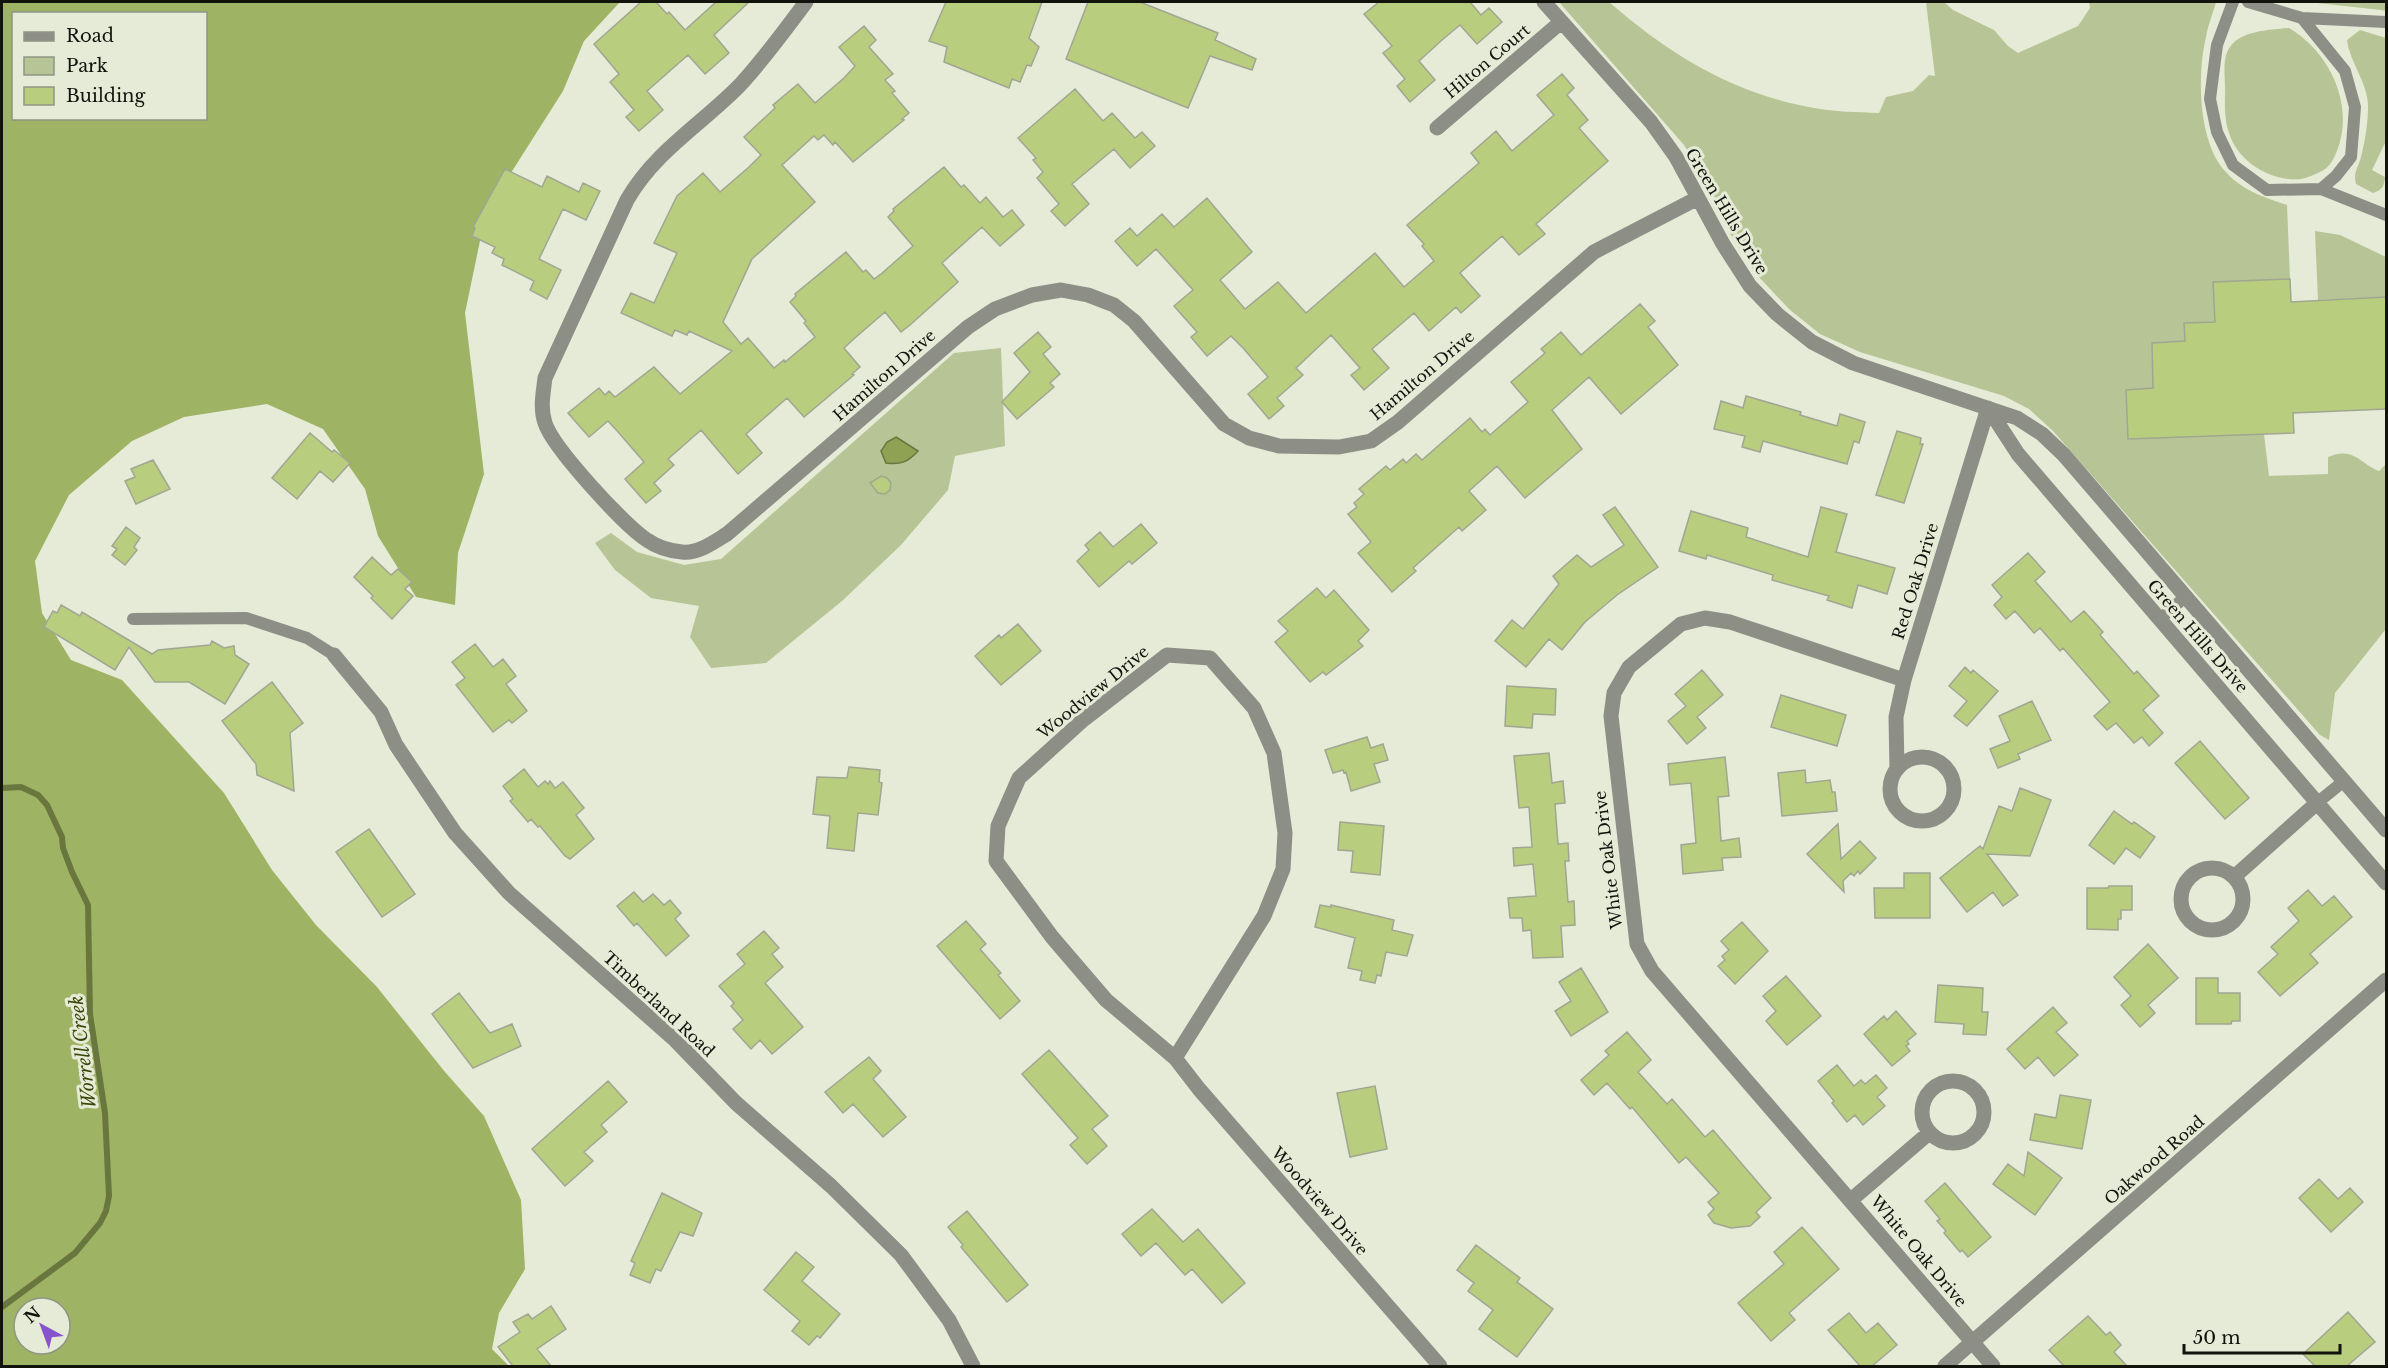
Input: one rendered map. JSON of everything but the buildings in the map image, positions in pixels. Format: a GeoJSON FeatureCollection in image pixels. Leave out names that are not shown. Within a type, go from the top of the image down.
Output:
{"type":"FeatureCollection","features":[{"type":"Feature","properties":{"kind":"street","name":"Hamilton Drive"},"geometry":{"type":"LineString","coordinates":[[806,2],[739,85],[659,156],[639,179],[622,210],[545,378],[541,403],[545,424],[557,447],[626,523],[647,540],[664,549],[684,553],[704,548],[727,534],[968,327],[995,309],[1032,295],[1061,290],[1088,295],[1114,305],[1134,321],[1224,424],[1249,438],[1278,446],[1307,447],[1339,447],[1371,441],[1398,422],[1594,252],[1698,198]]}},
{"type":"Feature","properties":{"kind":"street","name":"Green Hills Drive"},"geometry":{"type":"LineString","coordinates":[[1544,2],[1651,122],[1676,158],[1723,244],[1750,286],[1777,314],[1812,342],[1853,363],[2016,418],[2042,434],[2064,455],[2386,830]]}},
{"type":"Feature","properties":{"kind":"street","name":"Hilton Court"},"geometry":{"type":"LineString","coordinates":[[1437,128],[1561,22]]}},
{"type":"Feature","properties":{"kind":"street","name":"Green Hills Drive"},"geometry":{"type":"LineString","coordinates":[[1988,408],[2018,454],[2386,883]]}},
{"type":"Feature","properties":{"kind":"street","name":"Red Oak Drive"},"geometry":{"type":"LineString","coordinates":[[1897,769],[1914,758],[1925,757],[1944,765],[1954,783],[1952,803],[1936,819],[1926,822],[1915,821],[1896,810],[1891,800],[1890,789],[1891,778],[1897,769],[1896,717],[1904,680],[1988,408]]}},
{"type":"Feature","properties":{"kind":"street","name":"White Oak Drive"},"geometry":{"type":"LineString","coordinates":[[1904,680],[1730,622],[1705,618],[1681,624],[1629,667],[1614,693],[1611,717],[1637,944],[1652,971],[1993,1366]]}},
{"type":"Feature","properties":{"kind":"street","name":"Timberland Road"},"geometry":{"type":"LineString","coordinates":[[334,655],[381,712],[396,745],[455,833],[509,893],[675,1040],[736,1103],[831,1186],[901,1255],[949,1320],[973,1366]]}},
{"type":"Feature","properties":{"kind":"street","name":"Woodview Drive"},"geometry":{"type":"LineString","coordinates":[[1175,1058],[1264,915],[1282,869],[1286,833],[1274,753],[1254,708],[1210,658],[1167,655],[1083,720],[1019,778],[998,826],[996,861],[1052,937],[1106,1000],[1175,1058],[1199,1089],[1440,1366]]}},
{"type":"Feature","properties":{"kind":"street"},"geometry":{"type":"LineString","coordinates":[[2234,877],[2318,802]]}},
{"type":"Feature","properties":{"kind":"street"},"geometry":{"type":"LineString","coordinates":[[2216,868],[2234,877],[2241,885],[2243,895],[2240,915],[2224,928],[2213,931],[2194,925],[2182,908],[2183,888],[2188,879],[2196,872],[2216,868]]}},
{"type":"Feature","properties":{"kind":"street","name":"Oakwood Road"},"geometry":{"type":"LineString","coordinates":[[1945,1366],[2386,980]]}},
{"type":"Feature","properties":{"kind":"street"},"geometry":{"type":"LineString","coordinates":[[1949,1081],[1968,1085],[1976,1091],[1982,1100],[1983,1122],[1970,1139],[1959,1143],[1948,1143],[1938,1140],[1929,1133],[1924,1125],[1922,1106],[1932,1089],[1949,1081]]}},
{"type":"Feature","properties":{"kind":"street"},"geometry":{"type":"LineString","coordinates":[[1851,1200],[1929,1133]]}},
{"type":"Feature","properties":{"kind":"lane"},"geometry":{"type":"LineString","coordinates":[[2233,2],[2217,45],[2210,99],[2221,140],[2233,165],[2268,190],[2320,189],[2386,215]]}},
{"type":"Feature","properties":{"kind":"lane"},"geometry":{"type":"LineString","coordinates":[[2248,2],[2302,18],[2386,22]]}},
{"type":"Feature","properties":{"kind":"lane"},"geometry":{"type":"LineString","coordinates":[[2302,18],[2345,71],[2355,107],[2351,157],[2336,176],[2320,189]]}},
{"type":"Feature","properties":{"kind":"lane"},"geometry":{"type":"LineString","coordinates":[[2160,619],[2185,597]]}},
{"type":"Feature","properties":{"kind":"lane"},"geometry":{"type":"LineString","coordinates":[[133,619],[246,618],[308,638],[334,655]]}},
{"type":"Feature","properties":{"kind":"lane"},"geometry":{"type":"LineString","coordinates":[[2318,802],[2344,781]]}},
{"type":"Feature","properties":{"kind":"green space"},"geometry":{"type":"Polygon","coordinates":[[[1559,2],[1609,2],[1656,39],[1704,70],[1757,93],[1785,102],[1822,109],[1879,113],[1886,97],[1913,91],[1929,75],[1935,76],[1926,2],[1944,2],[1953,10],[1994,30],[2008,46],[2018,53],[2078,26],[2090,8],[2089,2],[2216,2],[2207,33],[2201,69],[2202,106],[2209,142],[2224,170],[2238,183],[2261,196],[2287,205],[2290,279],[2214,282],[2215,322],[2185,323],[2185,341],[2152,343],[2153,388],[2126,390],[2128,439],[2264,434],[2269,476],[2328,474],[2328,457],[2337,454],[2356,457],[2379,471],[2386,464],[2386,629],[2335,693],[2329,740],[2320,735],[2053,431],[2029,409],[2004,396],[1860,352],[1820,334],[1790,310],[1757,275],[1731,235],[1709,184],[1684,145],[1559,2]]]}},
{"type":"Feature","properties":{"kind":"green space"},"geometry":{"type":"Polygon","coordinates":[[[2308,2],[2386,2],[2386,11],[2381,10],[2308,2]]]}},
{"type":"Feature","properties":{"kind":"green space"},"geometry":{"type":"Polygon","coordinates":[[[2289,28],[2303,38],[2326,64],[2340,95],[2343,111],[2339,145],[2333,160],[2325,169],[2301,179],[2278,177],[2257,168],[2248,161],[2233,143],[2227,128],[2226,116],[2224,67],[2227,51],[2235,41],[2249,34],[2289,28]]]}},
{"type":"Feature","properties":{"kind":"green space"},"geometry":{"type":"Polygon","coordinates":[[[2360,30],[2386,38],[2386,141],[2372,170],[2385,177],[2382,188],[2373,193],[2356,184],[2355,180],[2365,139],[2368,106],[2365,89],[2347,40],[2360,30]]]}},
{"type":"Feature","properties":{"kind":"green space"},"geometry":{"type":"Polygon","coordinates":[[[2315,231],[2340,235],[2386,257],[2386,297],[2318,300],[2315,231]]]}},
{"type":"Feature","properties":{"kind":"green space"},"geometry":{"type":"Polygon","coordinates":[[[1001,348],[1005,446],[955,456],[948,490],[901,545],[842,601],[766,663],[711,668],[690,637],[699,606],[651,598],[615,570],[595,543],[611,533],[637,552],[684,565],[721,559],[954,353],[1001,348]]]}},
{"type":"Feature","properties":{"kind":"shaded area"},"geometry":{"type":"Polygon","coordinates":[[[2,2],[620,2],[584,41],[563,91],[486,212],[465,313],[484,474],[458,553],[455,605],[416,597],[378,536],[365,489],[323,429],[267,404],[184,417],[132,441],[69,495],[35,561],[42,613],[71,660],[122,680],[224,793],[272,870],[316,925],[377,987],[445,1072],[484,1116],[521,1200],[525,1269],[499,1313],[492,1349],[509,1366],[2,1366],[2,2]]]}},
{"type":"Feature","properties":{"kind":"shaded area"},"geometry":{"type":"Polygon","coordinates":[[[896,437],[918,451],[904,462],[886,463],[881,451],[887,442],[896,437]]]}},
{"type":"Feature","properties":{"kind":"waterway","name":"Worrell Creek"},"geometry":{"type":"LineString","coordinates":[[2,788],[21,787],[38,795],[47,805],[62,837],[63,848],[72,872],[88,905],[90,1014],[105,1113],[109,1196],[106,1211],[100,1223],[75,1253],[2,1307]]}}]}
